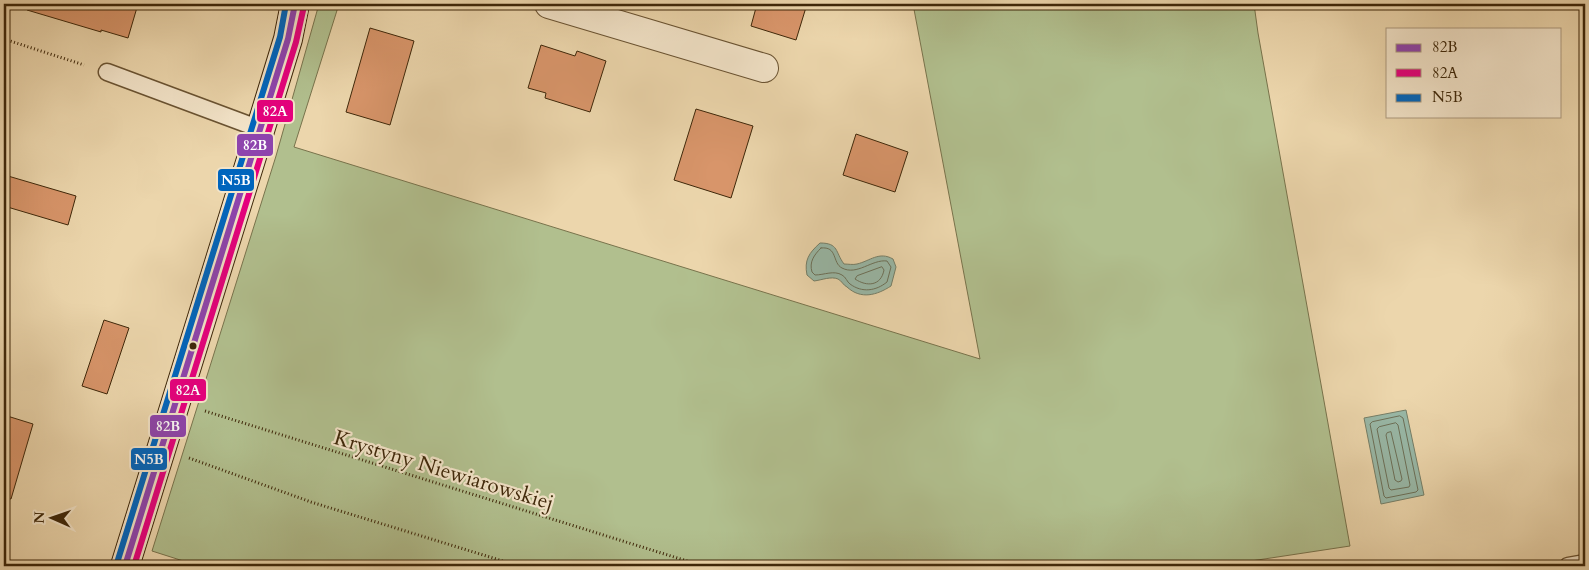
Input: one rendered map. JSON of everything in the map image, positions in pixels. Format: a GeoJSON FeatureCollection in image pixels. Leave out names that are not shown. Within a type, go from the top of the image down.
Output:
{"type":"FeatureCollection","features":[{"type":"Feature","properties":{"kind":"street"},"geometry":{"type":"LineString","coordinates":[[125,566],[288,39],[295,4]]}},
{"type":"Feature","properties":{"kind":"street"},"geometry":{"type":"LineString","coordinates":[[549,4],[764,68]]}},
{"type":"Feature","properties":{"kind":"lane"},"geometry":{"type":"LineString","coordinates":[[107,72],[260,129]]}},
{"type":"Feature","properties":{"kind":"lane"},"geometry":{"type":"LineString","coordinates":[[1568,566],[1585,563]]}},
{"type":"Feature","properties":{"kind":"path"},"geometry":{"type":"LineString","coordinates":[[4,39],[88,66]]}},
{"type":"Feature","properties":{"kind":"path","name":"Krystyny Niewiarowskiej"},"geometry":{"type":"LineString","coordinates":[[176,402],[703,566]]}},
{"type":"Feature","properties":{"kind":"path"},"geometry":{"type":"LineString","coordinates":[[185,457],[311,502],[519,566]]}},
{"type":"Feature","properties":{"kind":"green space"},"geometry":{"type":"Polygon","coordinates":[[[319,4],[339,4],[294,147],[980,359],[913,4],[1254,4],[1350,546],[1218,566],[199,566],[152,551],[276,156],[319,4]]]}},
{"type":"Feature","properties":{"kind":"water"},"geometry":{"type":"Polygon","coordinates":[[[820,243],[834,246],[844,264],[857,264],[879,256],[893,259],[896,267],[891,286],[875,294],[863,295],[852,291],[835,278],[814,281],[807,275],[806,265],[810,254],[820,243]]]}},
{"type":"Feature","properties":{"kind":"water"},"geometry":{"type":"Polygon","coordinates":[[[1406,410],[1424,495],[1381,504],[1364,418],[1406,410]]]}},
{"type":"Feature","properties":{"kind":"building"},"geometry":{"type":"Polygon","coordinates":[[[28,4],[138,4],[128,38],[27,10],[28,4]]]}},
{"type":"Feature","properties":{"kind":"building"},"geometry":{"type":"Polygon","coordinates":[[[757,4],[807,4],[796,40],[751,26],[757,4]]]}},
{"type":"Feature","properties":{"kind":"building"},"geometry":{"type":"Polygon","coordinates":[[[370,28],[414,41],[390,125],[346,112],[370,28]]]}},
{"type":"Feature","properties":{"kind":"building"},"geometry":{"type":"Polygon","coordinates":[[[541,45],[575,56],[577,51],[606,61],[590,112],[545,98],[546,93],[528,88],[541,45]]]}},
{"type":"Feature","properties":{"kind":"building"},"geometry":{"type":"Polygon","coordinates":[[[696,109],[753,126],[731,198],[674,180],[696,109]]]}},
{"type":"Feature","properties":{"kind":"building"},"geometry":{"type":"Polygon","coordinates":[[[856,134],[908,152],[895,192],[843,175],[856,134]]]}},
{"type":"Feature","properties":{"kind":"building"},"geometry":{"type":"Polygon","coordinates":[[[8,176],[76,196],[68,225],[4,206],[4,193],[8,176]]]}},
{"type":"Feature","properties":{"kind":"building"},"geometry":{"type":"Polygon","coordinates":[[[104,320],[129,328],[107,394],[82,386],[104,320]]]}},
{"type":"Feature","properties":{"kind":"building"},"geometry":{"type":"Polygon","coordinates":[[[4,415],[33,424],[11,499],[4,498],[4,415]]]}},
{"type":"Feature","properties":{"kind":"transit line","name":"N5B"},"geometry":{"type":"LineString","coordinates":[[117,563],[280,37],[286,4]]}},
{"type":"Feature","properties":{"kind":"transit line","name":"82B"},"geometry":{"type":"LineString","coordinates":[[125,566],[288,39],[295,4]]}},
{"type":"Feature","properties":{"kind":"transit line","name":"82A"},"geometry":{"type":"LineString","coordinates":[[134,566],[296,42],[304,6]]}}]}
